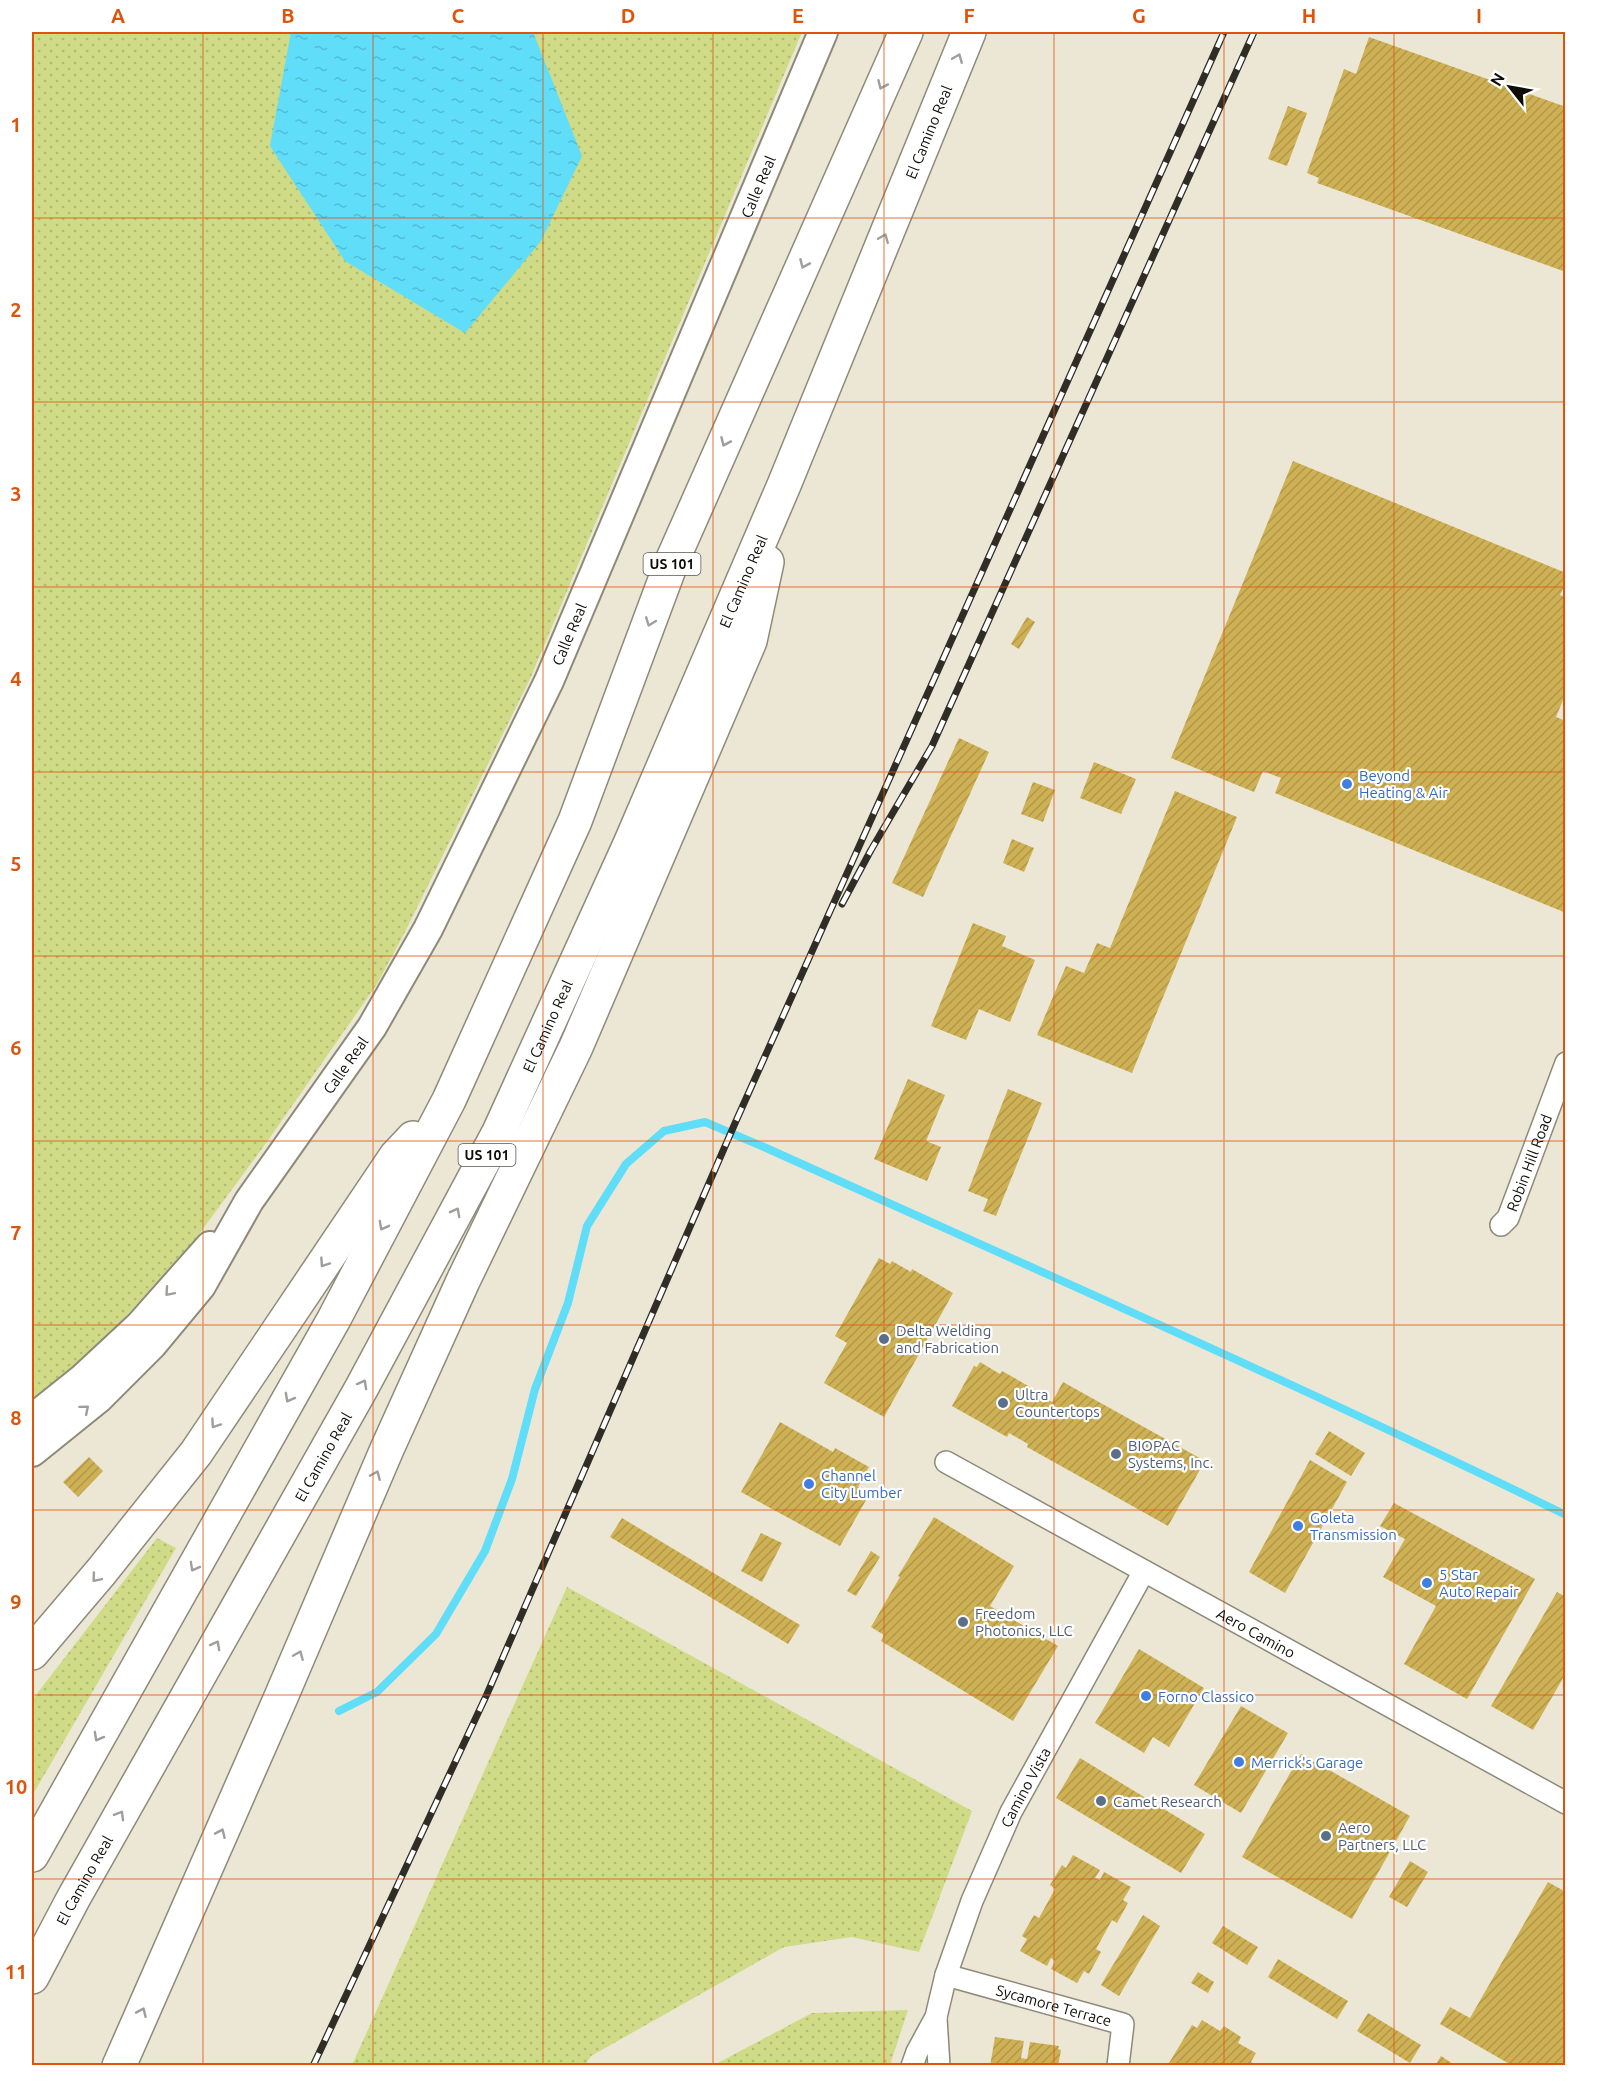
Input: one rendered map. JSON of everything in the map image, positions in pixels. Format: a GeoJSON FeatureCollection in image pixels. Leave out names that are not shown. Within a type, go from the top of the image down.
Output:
{"type":"FeatureCollection","features":[{"type":"Feature","properties":{"kind":"highway","name":"US 101"},"geometry":{"type":"LineString","coordinates":[[32,1855],[334,1319],[449,1100],[575,821],[672,561],[906,32]]}},
{"type":"Feature","properties":{"kind":"highway","name":"El Camino Real"},"geometry":{"type":"LineString","coordinates":[[32,1977],[73,1899],[366,1379],[500,1132],[630,844],[784,485],[969,32]]}},
{"type":"Feature","properties":{"kind":"highway"},"geometry":{"type":"LineString","coordinates":[[119,2066],[387,1449],[463,1281],[576,1047],[750,641],[784,485]]}},
{"type":"Feature","properties":{"kind":"highway"},"geometry":{"type":"LineString","coordinates":[[32,1653],[101,1572],[196,1453],[396,1156],[449,1100]]}},
{"type":"Feature","properties":{"kind":"main road","name":"Calle Real"},"geometry":{"type":"LineString","coordinates":[[32,1452],[99,1398],[152,1345],[201,1286],[249,1201],[372,1027],[434,919],[549,681],[823,32]]}},
{"type":"Feature","properties":{"kind":"main road","name":"Calle Real"},"geometry":{"type":"LineString","coordinates":[[32,1419],[82,1379],[139,1326],[249,1201]]}},
{"type":"Feature","properties":{"kind":"street","name":"Robin Hill Road"},"geometry":{"type":"LineString","coordinates":[[1501,1225],[1508,1218],[1566,1064]]}},
{"type":"Feature","properties":{"kind":"street","name":"Aero Camino"},"geometry":{"type":"LineString","coordinates":[[946,1462],[1566,1803]]}},
{"type":"Feature","properties":{"kind":"street","name":"Camino Vista"},"geometry":{"type":"LineString","coordinates":[[912,2066],[936,2018],[946,1975],[972,1901],[1011,1812],[1144,1571]]}},
{"type":"Feature","properties":{"kind":"street","name":"Sycamore Terrace"},"geometry":{"type":"LineString","coordinates":[[946,1975],[1123,2024],[1118,2066]]}},
{"type":"Feature","properties":{"kind":"street","name":"Camino Vista"},"geometry":{"type":"LineString","coordinates":[[936,2018],[939,2066]]}},
{"type":"Feature","properties":{"kind":"green space"},"geometry":{"type":"Polygon","coordinates":[[[32,32],[802,32],[530,679],[377,984],[269,1139],[194,1241],[108,1336],[66,1376],[32,1404],[32,32]]]}},
{"type":"Feature","properties":{"kind":"green space"},"geometry":{"type":"Polygon","coordinates":[[[157,1538],[176,1548],[32,1796],[32,1700],[157,1538]]]}},
{"type":"Feature","properties":{"kind":"green space"},"geometry":{"type":"Polygon","coordinates":[[[567,1587],[972,1811],[919,1952],[852,1937],[784,1947],[591,2056],[585,2065],[352,2065],[567,1587]]]}},
{"type":"Feature","properties":{"kind":"green space"},"geometry":{"type":"Polygon","coordinates":[[[908,2010],[890,2065],[714,2065],[812,2013],[908,2010]]]}},
{"type":"Feature","properties":{"kind":"water"},"geometry":{"type":"Polygon","coordinates":[[[291,32],[533,32],[582,156],[541,241],[465,333],[345,261],[270,146],[291,32]]]}},
{"type":"Feature","properties":{"kind":"building"},"geometry":{"type":"Polygon","coordinates":[[[1369,37],[1566,107],[1566,272],[1317,183],[1319,178],[1307,173],[1344,69],[1356,74],[1369,37]]]}},
{"type":"Feature","properties":{"kind":"building"},"geometry":{"type":"Polygon","coordinates":[[[1288,106],[1307,113],[1287,166],[1268,159],[1288,106]]]}},
{"type":"Feature","properties":{"kind":"building"},"geometry":{"type":"Polygon","coordinates":[[[1293,461],[1566,573],[1566,582],[1560,595],[1566,597],[1566,693],[1556,717],[1566,721],[1566,913],[1275,793],[1281,778],[1263,771],[1254,792],[1171,758],[1293,461]]]}},
{"type":"Feature","properties":{"kind":"building"},"geometry":{"type":"Polygon","coordinates":[[[1027,617],[1035,622],[1019,649],[1011,644],[1027,617]]]}},
{"type":"Feature","properties":{"kind":"building"},"geometry":{"type":"Polygon","coordinates":[[[959,738],[989,752],[923,897],[892,883],[959,738]]]}},
{"type":"Feature","properties":{"kind":"building"},"geometry":{"type":"Polygon","coordinates":[[[1094,762],[1136,779],[1121,814],[1080,798],[1094,762]]]}},
{"type":"Feature","properties":{"kind":"building"},"geometry":{"type":"Polygon","coordinates":[[[1033,782],[1055,790],[1043,822],[1021,814],[1033,782]]]}},
{"type":"Feature","properties":{"kind":"building"},"geometry":{"type":"Polygon","coordinates":[[[1175,791],[1237,817],[1132,1073],[1037,1035],[1066,966],[1084,973],[1097,943],[1110,948],[1175,791]]]}},
{"type":"Feature","properties":{"kind":"building"},"geometry":{"type":"Polygon","coordinates":[[[1012,839],[1034,848],[1024,872],[1003,863],[1012,839]]]}},
{"type":"Feature","properties":{"kind":"building"},"geometry":{"type":"Polygon","coordinates":[[[973,923],[1006,936],[1002,946],[1035,960],[1010,1022],[979,1009],[966,1040],[931,1026],[973,923]]]}},
{"type":"Feature","properties":{"kind":"building"},"geometry":{"type":"Polygon","coordinates":[[[908,1079],[945,1095],[926,1141],[941,1147],[927,1181],[874,1159],[908,1079]]]}},
{"type":"Feature","properties":{"kind":"building"},"geometry":{"type":"Polygon","coordinates":[[[1008,1089],[1042,1103],[996,1216],[983,1211],[988,1199],[968,1191],[1008,1089]]]}},
{"type":"Feature","properties":{"kind":"building","name":"Delta Welding and Fabrication"},"geometry":{"type":"Polygon","coordinates":[[[879,1258],[890,1264],[892,1261],[911,1272],[912,1269],[953,1293],[884,1417],[824,1383],[847,1343],[835,1336],[879,1258]]]}},
{"type":"Feature","properties":{"kind":"building"},"geometry":{"type":"Polygon","coordinates":[[[980,1362],[1000,1374],[1002,1371],[1046,1396],[1045,1398],[1052,1402],[1063,1382],[1205,1461],[1168,1526],[1027,1447],[1028,1444],[1009,1433],[1007,1437],[952,1406],[974,1366],[977,1367],[980,1362]]]}},
{"type":"Feature","properties":{"kind":"building"},"geometry":{"type":"Polygon","coordinates":[[[780,1422],[833,1452],[835,1448],[869,1467],[858,1487],[870,1493],[840,1546],[741,1492],[780,1422]]]}},
{"type":"Feature","properties":{"kind":"building"},"geometry":{"type":"Polygon","coordinates":[[[1329,1431],[1365,1453],[1351,1476],[1315,1454],[1329,1431]]]}},
{"type":"Feature","properties":{"kind":"building"},"geometry":{"type":"Polygon","coordinates":[[[89,1457],[103,1471],[78,1497],[63,1482],[89,1457]]]}},
{"type":"Feature","properties":{"kind":"building"},"geometry":{"type":"Polygon","coordinates":[[[1310,1460],[1347,1482],[1285,1593],[1249,1572],[1310,1460]]]}},
{"type":"Feature","properties":{"kind":"building"},"geometry":{"type":"Polygon","coordinates":[[[1394,1503],[1535,1579],[1467,1699],[1404,1664],[1436,1606],[1383,1577],[1405,1539],[1380,1526],[1394,1503]]]}},
{"type":"Feature","properties":{"kind":"building"},"geometry":{"type":"Polygon","coordinates":[[[934,1517],[1014,1566],[990,1606],[1058,1646],[1013,1721],[881,1641],[884,1635],[871,1627],[900,1577],[898,1576],[934,1517]]]}},
{"type":"Feature","properties":{"kind":"building"},"geometry":{"type":"Polygon","coordinates":[[[622,1518],[800,1625],[788,1644],[610,1537],[622,1518]]]}},
{"type":"Feature","properties":{"kind":"building"},"geometry":{"type":"Polygon","coordinates":[[[761,1533],[782,1543],[762,1582],[741,1571],[761,1533]]]}},
{"type":"Feature","properties":{"kind":"building"},"geometry":{"type":"Polygon","coordinates":[[[871,1551],[880,1557],[856,1596],[847,1591],[871,1551]]]}},
{"type":"Feature","properties":{"kind":"building"},"geometry":{"type":"Polygon","coordinates":[[[1557,1592],[1566,1597],[1566,1673],[1533,1730],[1491,1706],[1557,1592]]]}},
{"type":"Feature","properties":{"kind":"building"},"geometry":{"type":"Polygon","coordinates":[[[1139,1649],[1204,1688],[1169,1747],[1153,1737],[1144,1753],[1095,1723],[1139,1649]]]}},
{"type":"Feature","properties":{"kind":"building"},"geometry":{"type":"Polygon","coordinates":[[[1241,1706],[1288,1733],[1241,1813],[1194,1785],[1241,1706]]]}},
{"type":"Feature","properties":{"kind":"building"},"geometry":{"type":"Polygon","coordinates":[[[1301,1754],[1410,1816],[1352,1919],[1242,1857],[1301,1754]]]}},
{"type":"Feature","properties":{"kind":"building"},"geometry":{"type":"Polygon","coordinates":[[[1080,1758],[1205,1834],[1181,1873],[1056,1798],[1080,1758]]]}},
{"type":"Feature","properties":{"kind":"building"},"geometry":{"type":"Polygon","coordinates":[[[1073,1855],[1100,1870],[1095,1878],[1100,1880],[1104,1872],[1131,1887],[1123,1900],[1128,1903],[1117,1923],[1112,1920],[1096,1949],[1101,1952],[1089,1974],[1084,1971],[1077,1983],[1051,1969],[1055,1961],[1051,1958],[1047,1966],[1020,1951],[1027,1939],[1022,1936],[1034,1915],[1039,1918],[1055,1889],[1050,1885],[1062,1865],[1066,1868],[1073,1855]]]}},
{"type":"Feature","properties":{"kind":"building"},"geometry":{"type":"Polygon","coordinates":[[[1410,1861],[1428,1872],[1407,1907],[1389,1897],[1410,1861]]]}},
{"type":"Feature","properties":{"kind":"building"},"geometry":{"type":"Polygon","coordinates":[[[1548,1882],[1566,1892],[1566,2066],[1513,2066],[1440,2024],[1450,2007],[1470,2018],[1548,1882]]]}},
{"type":"Feature","properties":{"kind":"building"},"geometry":{"type":"Polygon","coordinates":[[[1143,1915],[1160,1926],[1119,1996],[1101,1985],[1143,1915]]]}},
{"type":"Feature","properties":{"kind":"building"},"geometry":{"type":"Polygon","coordinates":[[[1223,1926],[1258,1947],[1247,1965],[1212,1943],[1223,1926]]]}},
{"type":"Feature","properties":{"kind":"building"},"geometry":{"type":"Polygon","coordinates":[[[1278,1959],[1348,2001],[1337,2019],[1268,1977],[1278,1959]]]}},
{"type":"Feature","properties":{"kind":"building"},"geometry":{"type":"Polygon","coordinates":[[[1198,1972],[1214,1982],[1208,1993],[1191,1983],[1198,1972]]]}},
{"type":"Feature","properties":{"kind":"building"},"geometry":{"type":"Polygon","coordinates":[[[1368,2013],[1421,2045],[1410,2063],[1357,2031],[1368,2013]]]}},
{"type":"Feature","properties":{"kind":"building"},"geometry":{"type":"Polygon","coordinates":[[[1202,2020],[1220,2031],[1224,2026],[1241,2037],[1238,2043],[1256,2053],[1251,2062],[1258,2066],[1173,2066],[1169,2063],[1192,2025],[1197,2028],[1202,2020]]]}},
{"type":"Feature","properties":{"kind":"building"},"geometry":{"type":"Polygon","coordinates":[[[995,2037],[1024,2041],[1021,2058],[1027,2059],[1030,2042],[1059,2046],[1058,2049],[1061,2050],[1058,2066],[990,2066],[995,2037]]]}},
{"type":"Feature","properties":{"kind":"building"},"geometry":{"type":"Polygon","coordinates":[[[1441,2056],[1456,2066],[1435,2066],[1441,2056]]]}},
{"type":"Feature","properties":{"kind":"waterway"},"geometry":{"type":"LineString","coordinates":[[339,1711],[377,1692],[436,1634],[485,1551],[512,1479],[535,1389],[568,1303],[587,1226],[626,1164],[664,1131],[705,1122],[1267,1374],[1566,1515]]}},
{"type":"Feature","properties":{"kind":"railway"},"geometry":{"type":"LineString","coordinates":[[313,2066],[487,1694],[736,1121],[1224,32]]}},
{"type":"Feature","properties":{"kind":"railway"},"geometry":{"type":"LineString","coordinates":[[842,904],[932,746],[1254,32]]}},
{"type":"Feature","properties":{"kind":"place","name":"Beyond Heating & Air"},"geometry":{"type":"Point","coordinates":[1347,784]}},
{"type":"Feature","properties":{"kind":"place","name":"Delta Welding and Fabrication"},"geometry":{"type":"Point","coordinates":[884,1339]}},
{"type":"Feature","properties":{"kind":"place","name":"Ultra Countertops"},"geometry":{"type":"Point","coordinates":[1003,1403]}},
{"type":"Feature","properties":{"kind":"place","name":"BIOPAC Systems, Inc."},"geometry":{"type":"Point","coordinates":[1116,1454]}},
{"type":"Feature","properties":{"kind":"place","name":"Channel City Lumber"},"geometry":{"type":"Point","coordinates":[809,1484]}},
{"type":"Feature","properties":{"kind":"place","name":"Goleta Transmission"},"geometry":{"type":"Point","coordinates":[1298,1526]}},
{"type":"Feature","properties":{"kind":"place","name":"5 Star Auto Repair"},"geometry":{"type":"Point","coordinates":[1427,1583]}},
{"type":"Feature","properties":{"kind":"place","name":"Freedom Photonics, LLC"},"geometry":{"type":"Point","coordinates":[963,1622]}},
{"type":"Feature","properties":{"kind":"place","name":"Forno Classico"},"geometry":{"type":"Point","coordinates":[1146,1696]}},
{"type":"Feature","properties":{"kind":"place","name":"Merrick's Garage"},"geometry":{"type":"Point","coordinates":[1239,1762]}},
{"type":"Feature","properties":{"kind":"place","name":"Camet Research"},"geometry":{"type":"Point","coordinates":[1101,1801]}},
{"type":"Feature","properties":{"kind":"place","name":"Aero Partners, LLC"},"geometry":{"type":"Point","coordinates":[1326,1836]}}]}
